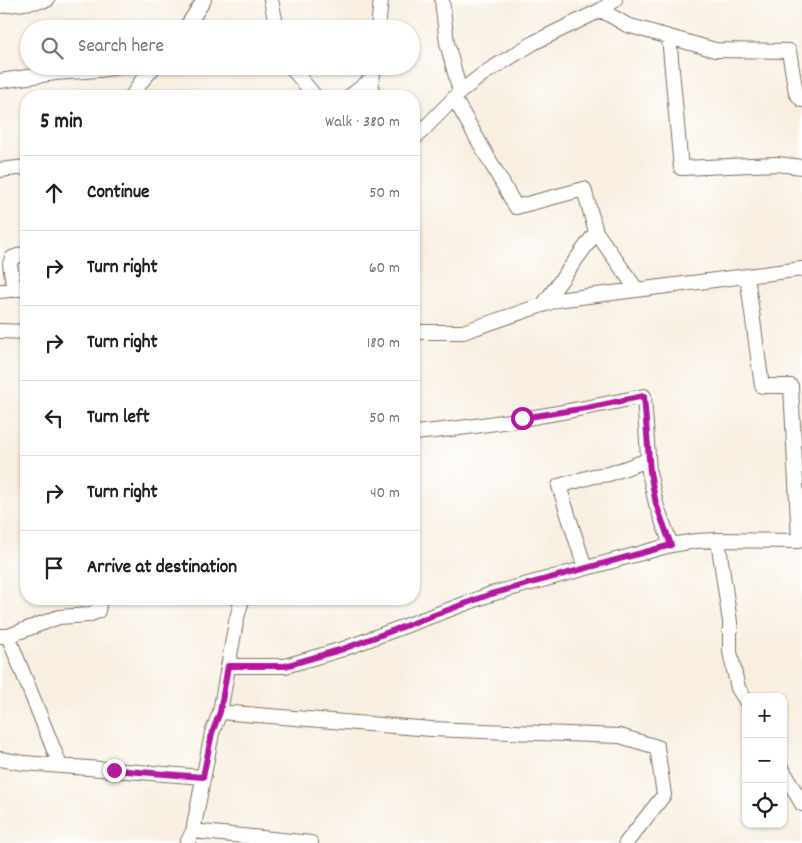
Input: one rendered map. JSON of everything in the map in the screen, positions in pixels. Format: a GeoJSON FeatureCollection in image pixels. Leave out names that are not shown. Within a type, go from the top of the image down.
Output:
{"type":"FeatureCollection","features":[{"type":"Feature","properties":{"kind":"street"},"geometry":{"type":"LineString","coordinates":[[0,6],[47,0]]}},
{"type":"Feature","properties":{"kind":"street"},"geometry":{"type":"LineString","coordinates":[[191,20],[204,0]]}},
{"type":"Feature","properties":{"kind":"street"},"geometry":{"type":"LineString","coordinates":[[271,0],[276,20]]}},
{"type":"Feature","properties":{"kind":"street"},"geometry":{"type":"LineString","coordinates":[[379,20],[381,0]]}},
{"type":"Feature","properties":{"kind":"street"},"geometry":{"type":"LineString","coordinates":[[442,0],[447,43],[457,95],[516,207],[584,188],[596,232],[637,290]]}},
{"type":"Feature","properties":{"kind":"street"},"geometry":{"type":"LineString","coordinates":[[420,133],[457,95],[483,74],[535,42],[601,10],[614,0]]}},
{"type":"Feature","properties":{"kind":"street"},"geometry":{"type":"LineString","coordinates":[[601,10],[627,25],[715,50],[789,51],[800,93]]}},
{"type":"Feature","properties":{"kind":"street"},"geometry":{"type":"LineString","coordinates":[[669,37],[681,168],[777,164],[802,167]]}},
{"type":"Feature","properties":{"kind":"street"},"geometry":{"type":"LineString","coordinates":[[0,81],[41,75]]}},
{"type":"Feature","properties":{"kind":"street"},"geometry":{"type":"LineString","coordinates":[[138,75],[141,82]]}},
{"type":"Feature","properties":{"kind":"street"},"geometry":{"type":"LineString","coordinates":[[136,90],[147,75]]}},
{"type":"Feature","properties":{"kind":"street"},"geometry":{"type":"LineString","coordinates":[[298,75],[310,90]]}},
{"type":"Feature","properties":{"kind":"street"},"geometry":{"type":"LineString","coordinates":[[356,90],[371,75]]}},
{"type":"Feature","properties":{"kind":"street"},"geometry":{"type":"LineString","coordinates":[[371,90],[373,75]]}},
{"type":"Feature","properties":{"kind":"street"},"geometry":{"type":"LineString","coordinates":[[0,170],[20,168]]}},
{"type":"Feature","properties":{"kind":"street"},"geometry":{"type":"LineString","coordinates":[[542,305],[596,232]]}},
{"type":"Feature","properties":{"kind":"street"},"geometry":{"type":"LineString","coordinates":[[0,290],[20,289],[10,264],[12,258],[20,255]]}},
{"type":"Feature","properties":{"kind":"street"},"geometry":{"type":"LineString","coordinates":[[420,332],[463,332],[557,300],[802,269]]}},
{"type":"Feature","properties":{"kind":"street"},"geometry":{"type":"LineString","coordinates":[[228,666],[285,666],[343,649],[491,594],[671,545],[718,540],[800,541],[791,386],[762,386],[747,276]]}},
{"type":"Feature","properties":{"kind":"street"},"geometry":{"type":"LineString","coordinates":[[0,330],[20,332]]}},
{"type":"Feature","properties":{"kind":"street"},"geometry":{"type":"LineString","coordinates":[[420,432],[455,429],[587,408],[644,396],[648,460],[656,504],[671,545]]}},
{"type":"Feature","properties":{"kind":"street"},"geometry":{"type":"LineString","coordinates":[[585,568],[559,486],[594,476],[609,474],[648,460]]}},
{"type":"Feature","properties":{"kind":"street"},"geometry":{"type":"LineString","coordinates":[[718,540],[730,622],[730,652],[738,688],[742,694]]}},
{"type":"Feature","properties":{"kind":"street"},"geometry":{"type":"LineString","coordinates":[[60,765],[4,636],[59,617],[88,615],[98,611],[99,605]]}},
{"type":"Feature","properties":{"kind":"street"},"geometry":{"type":"LineString","coordinates":[[240,605],[220,712],[212,733],[190,837],[311,843]]}},
{"type":"Feature","properties":{"kind":"street"},"geometry":{"type":"LineString","coordinates":[[220,712],[431,729],[620,736],[657,747],[664,795],[626,843]]}},
{"type":"Feature","properties":{"kind":"street"},"geometry":{"type":"LineString","coordinates":[[0,759],[24,763],[203,777]]}},
{"type":"Feature","properties":{"kind":"street"},"geometry":{"type":"LineString","coordinates":[[787,777],[802,804]]}},
{"type":"Feature","properties":{"kind":"route"},"geometry":{"type":"LineString","coordinates":[[114,770],[203,777],[212,733],[220,712],[228,666],[285,666],[343,649],[491,594],[671,545],[656,504],[650,472],[644,396],[587,408],[522,418]]}}]}
